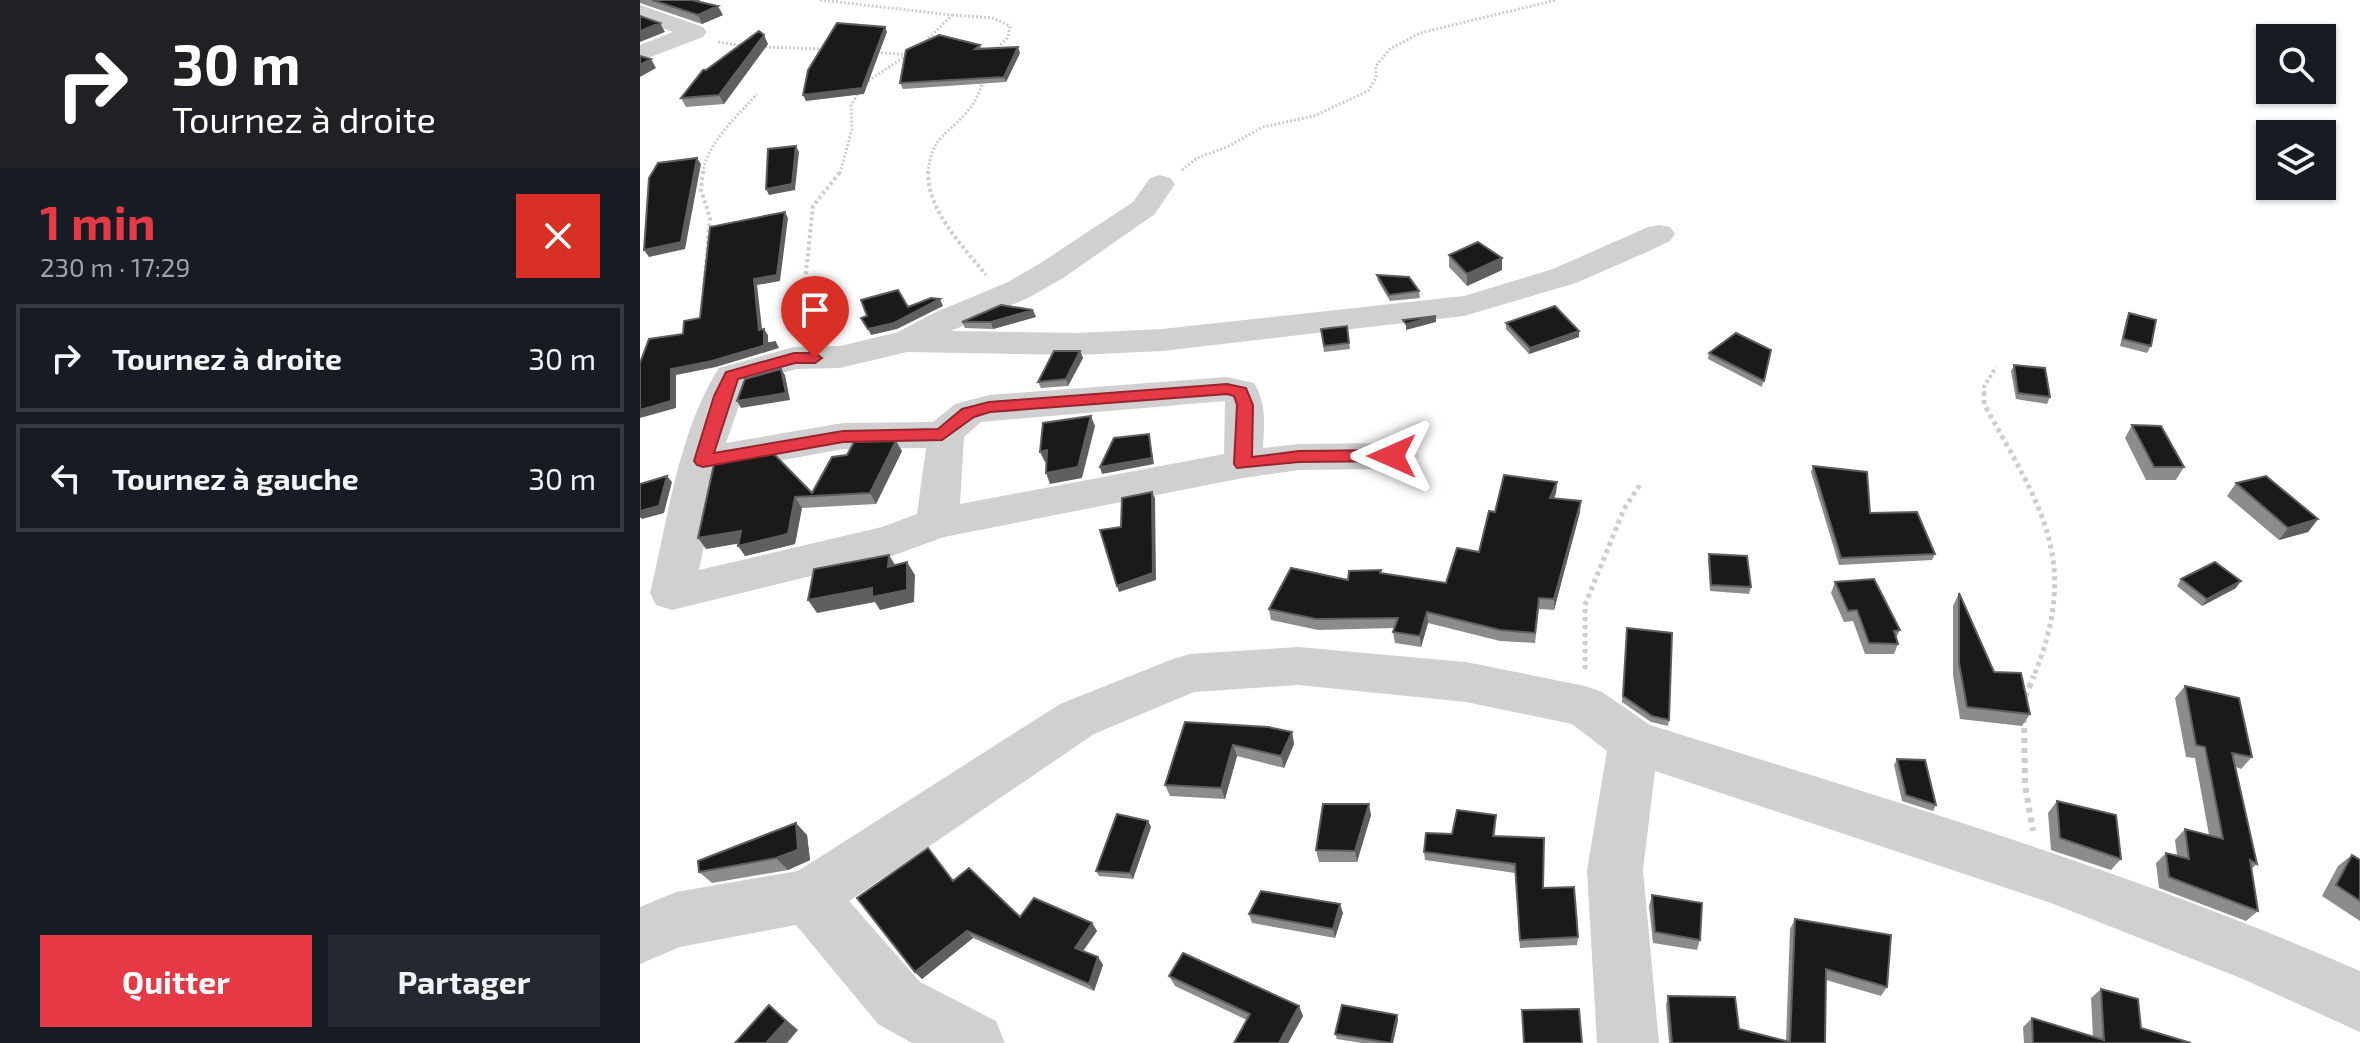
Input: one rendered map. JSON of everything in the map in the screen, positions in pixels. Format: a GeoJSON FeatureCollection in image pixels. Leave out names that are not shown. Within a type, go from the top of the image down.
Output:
{"type":"FeatureCollection","features":[{"type":"Feature","properties":{"kind":"street"},"geometry":{"type":"LineString","coordinates":[[640,12],[695,32]]}},
{"type":"Feature","properties":{"kind":"street"},"geometry":{"type":"LineString","coordinates":[[640,54],[695,32]]}},
{"type":"Feature","properties":{"kind":"street"},"geometry":{"type":"LineString","coordinates":[[907,341],[1051,271],[1144,208],[1160,184]]}},
{"type":"Feature","properties":{"kind":"street"},"geometry":{"type":"LineString","coordinates":[[1392,456],[1299,457],[1243,464],[937,523],[889,541],[672,593],[703,461],[722,396],[732,376],[794,358],[840,357],[907,341],[1076,344],[1162,340],[1464,306],[1496,299],[1621,255],[1659,234]]}},
{"type":"Feature","properties":{"kind":"street"},"geometry":{"type":"LineString","coordinates":[[703,461],[843,436],[942,435],[968,413],[989,407],[1227,389],[1241,391],[1245,405],[1243,464]]}},
{"type":"Feature","properties":{"kind":"street"},"geometry":{"type":"LineString","coordinates":[[937,523],[946,440],[942,435]]}},
{"type":"Feature","properties":{"kind":"street"},"geometry":{"type":"LineString","coordinates":[[640,936],[676,920],[808,896],[1077,719],[1190,673],[1298,666],[1466,682],[1585,706],[1634,742],[2052,877],[2258,956],[2360,1002]]}},
{"type":"Feature","properties":{"kind":"street"},"geometry":{"type":"LineString","coordinates":[[1628,1043],[1615,870],[1634,742]]}},
{"type":"Feature","properties":{"kind":"street"},"geometry":{"type":"LineString","coordinates":[[808,896],[899,1003],[974,1043]]}},
{"type":"Feature","properties":{"kind":"path"},"geometry":{"type":"LineString","coordinates":[[820,0],[992,18],[1010,26],[1008,37],[995,49],[991,59]]}},
{"type":"Feature","properties":{"kind":"path"},"geometry":{"type":"LineString","coordinates":[[1160,184],[1197,158],[1227,147],[1263,127],[1314,116],[1368,91],[1376,78],[1376,66],[1390,49],[1420,33],[1556,0]]}},
{"type":"Feature","properties":{"kind":"path"},"geometry":{"type":"LineString","coordinates":[[815,358],[807,332],[805,282],[813,206],[840,173],[852,129],[851,106],[856,94],[877,73],[920,47],[952,15]]}},
{"type":"Feature","properties":{"kind":"path"},"geometry":{"type":"LineString","coordinates":[[695,32],[728,46],[744,46]]}},
{"type":"Feature","properties":{"kind":"path"},"geometry":{"type":"LineString","coordinates":[[759,47],[836,49]]}},
{"type":"Feature","properties":{"kind":"path"},"geometry":{"type":"LineString","coordinates":[[864,51],[907,55]]}},
{"type":"Feature","properties":{"kind":"path"},"geometry":{"type":"LineString","coordinates":[[987,70],[972,107],[938,139],[928,162],[928,178],[945,225],[1006,295]]}},
{"type":"Feature","properties":{"kind":"path"},"geometry":{"type":"LineString","coordinates":[[704,290],[710,218],[701,190],[704,164],[727,128],[757,94]]}},
{"type":"Feature","properties":{"kind":"path"},"geometry":{"type":"LineString","coordinates":[[1996,367],[1984,387],[1984,404],[2040,505],[2056,567],[2053,617],[2043,654],[2025,692],[2023,750],[2030,824],[2052,877]]}},
{"type":"Feature","properties":{"kind":"path"},"geometry":{"type":"LineString","coordinates":[[1585,706],[1585,605],[1624,509],[1641,483]]}},
{"type":"Feature","properties":{"kind":"building"},"geometry":{"type":"Polygon","coordinates":[[[652,0],[691,0],[718,6],[698,15],[652,0]]]}},
{"type":"Feature","properties":{"kind":"building"},"geometry":{"type":"Polygon","coordinates":[[[640,16],[660,23],[640,31],[640,16]]]}},
{"type":"Feature","properties":{"kind":"building"},"geometry":{"type":"Polygon","coordinates":[[[837,23],[885,27],[862,88],[803,95],[808,70],[837,23]]]}},
{"type":"Feature","properties":{"kind":"building"},"geometry":{"type":"Polygon","coordinates":[[[759,31],[764,35],[719,95],[681,98],[703,70],[759,31]]]}},
{"type":"Feature","properties":{"kind":"building"},"geometry":{"type":"Polygon","coordinates":[[[939,35],[980,45],[975,49],[1018,47],[1004,77],[900,83],[906,50],[939,35]]]}},
{"type":"Feature","properties":{"kind":"building"},"geometry":{"type":"Polygon","coordinates":[[[640,56],[651,59],[640,65],[640,56]]]}},
{"type":"Feature","properties":{"kind":"building"},"geometry":{"type":"Polygon","coordinates":[[[796,146],[792,184],[766,189],[768,149],[796,146]]]}},
{"type":"Feature","properties":{"kind":"building"},"geometry":{"type":"Polygon","coordinates":[[[697,158],[681,242],[644,250],[649,178],[658,163],[697,158]]]}},
{"type":"Feature","properties":{"kind":"building"},"geometry":{"type":"Polygon","coordinates":[[[785,212],[777,275],[754,279],[759,330],[764,329],[764,344],[776,342],[712,361],[671,369],[671,401],[640,410],[640,363],[649,339],[683,334],[684,321],[700,318],[710,227],[785,212]]]}},
{"type":"Feature","properties":{"kind":"building"},"geometry":{"type":"Polygon","coordinates":[[[1478,242],[1502,258],[1467,274],[1449,255],[1478,242]]]}},
{"type":"Feature","properties":{"kind":"building"},"geometry":{"type":"Polygon","coordinates":[[[1377,275],[1409,277],[1419,291],[1389,295],[1377,275]]]}},
{"type":"Feature","properties":{"kind":"building"},"geometry":{"type":"Polygon","coordinates":[[[898,290],[908,307],[931,298],[940,299],[894,323],[868,329],[861,318],[867,316],[861,300],[898,290]]]}},
{"type":"Feature","properties":{"kind":"building"},"geometry":{"type":"Polygon","coordinates":[[[1001,305],[1033,310],[991,322],[962,322],[1001,305]]]}},
{"type":"Feature","properties":{"kind":"building"},"geometry":{"type":"Polygon","coordinates":[[[1555,306],[1579,331],[1530,348],[1506,323],[1555,306]]]}},
{"type":"Feature","properties":{"kind":"building"},"geometry":{"type":"Polygon","coordinates":[[[2129,313],[2156,320],[2151,346],[2123,339],[2129,313]]]}},
{"type":"Feature","properties":{"kind":"building"},"geometry":{"type":"Polygon","coordinates":[[[1436,316],[1406,324],[1403,320],[1436,316]]]}},
{"type":"Feature","properties":{"kind":"building"},"geometry":{"type":"Polygon","coordinates":[[[1347,326],[1349,343],[1324,346],[1321,329],[1347,326]]]}},
{"type":"Feature","properties":{"kind":"building"},"geometry":{"type":"Polygon","coordinates":[[[1736,333],[1771,350],[1764,381],[1709,353],[1736,333]]]}},
{"type":"Feature","properties":{"kind":"building"},"geometry":{"type":"Polygon","coordinates":[[[1054,351],[1080,351],[1066,379],[1038,382],[1054,351]]]}},
{"type":"Feature","properties":{"kind":"building"},"geometry":{"type":"Polygon","coordinates":[[[2014,365],[2045,368],[2050,397],[2018,393],[2014,365]]]}},
{"type":"Feature","properties":{"kind":"building"},"geometry":{"type":"Polygon","coordinates":[[[781,369],[786,393],[737,401],[745,379],[781,369]]]}},
{"type":"Feature","properties":{"kind":"building"},"geometry":{"type":"Polygon","coordinates":[[[1091,416],[1078,467],[1046,473],[1047,450],[1040,452],[1043,423],[1091,416]]]}},
{"type":"Feature","properties":{"kind":"building"},"geometry":{"type":"Polygon","coordinates":[[[2132,425],[2161,426],[2184,467],[2154,467],[2132,425]]]}},
{"type":"Feature","properties":{"kind":"building"},"geometry":{"type":"Polygon","coordinates":[[[1149,434],[1152,458],[1100,467],[1114,438],[1149,434]]]}},
{"type":"Feature","properties":{"kind":"building"},"geometry":{"type":"Polygon","coordinates":[[[896,441],[870,493],[795,497],[788,534],[738,546],[741,531],[698,538],[714,464],[774,454],[812,493],[832,457],[847,455],[854,442],[896,441]]]}},
{"type":"Feature","properties":{"kind":"building"},"geometry":{"type":"Polygon","coordinates":[[[1813,466],[1867,472],[1870,513],[1917,512],[1935,554],[1841,558],[1813,466]]]}},
{"type":"Feature","properties":{"kind":"building"},"geometry":{"type":"Polygon","coordinates":[[[1504,475],[1557,482],[1550,498],[1581,501],[1554,599],[1539,598],[1535,633],[1500,630],[1427,612],[1420,636],[1393,632],[1398,618],[1316,619],[1269,609],[1291,568],[1348,580],[1349,571],[1381,570],[1380,573],[1446,583],[1457,548],[1479,552],[1489,511],[1495,512],[1504,475]]]}},
{"type":"Feature","properties":{"kind":"building"},"geometry":{"type":"Polygon","coordinates":[[[667,476],[659,506],[640,511],[640,484],[667,476]]]}},
{"type":"Feature","properties":{"kind":"building"},"geometry":{"type":"Polygon","coordinates":[[[2266,476],[2318,519],[2288,528],[2236,483],[2266,476]]]}},
{"type":"Feature","properties":{"kind":"building"},"geometry":{"type":"Polygon","coordinates":[[[1152,492],[1153,573],[1117,586],[1100,530],[1121,527],[1122,498],[1152,492]]]}},
{"type":"Feature","properties":{"kind":"building"},"geometry":{"type":"Polygon","coordinates":[[[1709,554],[1747,556],[1751,587],[1711,585],[1709,554]]]}},
{"type":"Feature","properties":{"kind":"building"},"geometry":{"type":"Polygon","coordinates":[[[889,555],[888,567],[907,562],[907,590],[872,597],[872,588],[808,600],[814,569],[889,555]]]}},
{"type":"Feature","properties":{"kind":"building"},"geometry":{"type":"Polygon","coordinates":[[[2215,562],[2241,581],[2207,599],[2181,579],[2215,562]]]}},
{"type":"Feature","properties":{"kind":"building"},"geometry":{"type":"Polygon","coordinates":[[[1874,579],[1900,630],[1894,631],[1898,644],[1869,643],[1857,610],[1848,611],[1835,582],[1874,579]]]}},
{"type":"Feature","properties":{"kind":"building"},"geometry":{"type":"Polygon","coordinates":[[[1959,593],[1994,672],[2021,673],[2030,714],[1967,707],[1959,663],[1959,593]]]}},
{"type":"Feature","properties":{"kind":"building"},"geometry":{"type":"Polygon","coordinates":[[[1627,628],[1672,633],[1669,720],[1652,716],[1623,696],[1627,628]]]}},
{"type":"Feature","properties":{"kind":"building"},"geometry":{"type":"Polygon","coordinates":[[[2185,686],[2239,698],[2252,757],[2232,753],[2257,864],[2250,860],[2258,911],[2169,877],[2166,853],[2189,859],[2185,829],[2223,839],[2205,747],[2196,745],[2185,686]]]}},
{"type":"Feature","properties":{"kind":"building"},"geometry":{"type":"Polygon","coordinates":[[[1185,722],[1268,727],[1292,732],[1281,756],[1233,745],[1221,788],[1165,785],[1185,722]]]}},
{"type":"Feature","properties":{"kind":"building"},"geometry":{"type":"Polygon","coordinates":[[[1897,759],[1925,760],[1936,805],[1906,795],[1897,759]]]}},
{"type":"Feature","properties":{"kind":"building"},"geometry":{"type":"Polygon","coordinates":[[[2057,801],[2116,815],[2121,859],[2060,838],[2057,801]]]}},
{"type":"Feature","properties":{"kind":"building"},"geometry":{"type":"Polygon","coordinates":[[[1323,804],[1369,804],[1355,851],[1316,850],[1323,804]]]}},
{"type":"Feature","properties":{"kind":"building"},"geometry":{"type":"Polygon","coordinates":[[[1457,810],[1496,815],[1493,836],[1544,838],[1543,888],[1574,887],[1578,937],[1520,940],[1515,864],[1424,852],[1426,833],[1452,834],[1457,810]]]}},
{"type":"Feature","properties":{"kind":"building"},"geometry":{"type":"Polygon","coordinates":[[[1117,814],[1148,821],[1130,873],[1096,871],[1117,814]]]}},
{"type":"Feature","properties":{"kind":"building"},"geometry":{"type":"Polygon","coordinates":[[[796,823],[798,849],[795,851],[776,858],[699,872],[698,861],[796,823]]]}},
{"type":"Feature","properties":{"kind":"building"},"geometry":{"type":"Polygon","coordinates":[[[928,848],[953,881],[969,868],[1020,917],[1034,898],[1092,923],[1075,948],[1098,957],[1089,984],[967,931],[915,972],[857,898],[928,848]]]}},
{"type":"Feature","properties":{"kind":"building"},"geometry":{"type":"Polygon","coordinates":[[[2352,855],[2360,860],[2360,901],[2336,885],[2352,855]]]}},
{"type":"Feature","properties":{"kind":"building"},"geometry":{"type":"Polygon","coordinates":[[[1261,891],[1340,904],[1333,929],[1249,914],[1261,891]]]}},
{"type":"Feature","properties":{"kind":"building"},"geometry":{"type":"Polygon","coordinates":[[[1652,895],[1702,903],[1700,940],[1655,932],[1652,895]]]}},
{"type":"Feature","properties":{"kind":"building"},"geometry":{"type":"Polygon","coordinates":[[[1795,919],[1891,935],[1887,987],[1826,969],[1825,1043],[1672,1043],[1668,996],[1735,997],[1739,1029],[1790,1042],[1795,919]]]}},
{"type":"Feature","properties":{"kind":"building"},"geometry":{"type":"Polygon","coordinates":[[[1183,953],[1299,1006],[1279,1043],[1234,1043],[1250,1014],[1169,976],[1183,953]]]}},
{"type":"Feature","properties":{"kind":"building"},"geometry":{"type":"Polygon","coordinates":[[[2101,989],[2138,999],[2141,1028],[2191,1043],[2033,1043],[2032,1018],[2104,1040],[2101,989]]]}},
{"type":"Feature","properties":{"kind":"building"},"geometry":{"type":"Polygon","coordinates":[[[769,1005],[786,1021],[766,1043],[735,1043],[769,1005]]]}},
{"type":"Feature","properties":{"kind":"building"},"geometry":{"type":"Polygon","coordinates":[[[1342,1005],[1397,1015],[1391,1043],[1335,1034],[1342,1005]]]}},
{"type":"Feature","properties":{"kind":"building"},"geometry":{"type":"Polygon","coordinates":[[[1579,1009],[1582,1043],[1524,1043],[1522,1010],[1579,1009]]]}},
{"type":"Feature","properties":{"kind":"route"},"geometry":{"type":"LineString","coordinates":[[815,358],[794,358],[732,376],[722,396],[703,461],[843,436],[942,435],[968,413],[989,407],[1227,389],[1241,391],[1245,405],[1243,464],[1299,457],[1392,456]]}}]}
